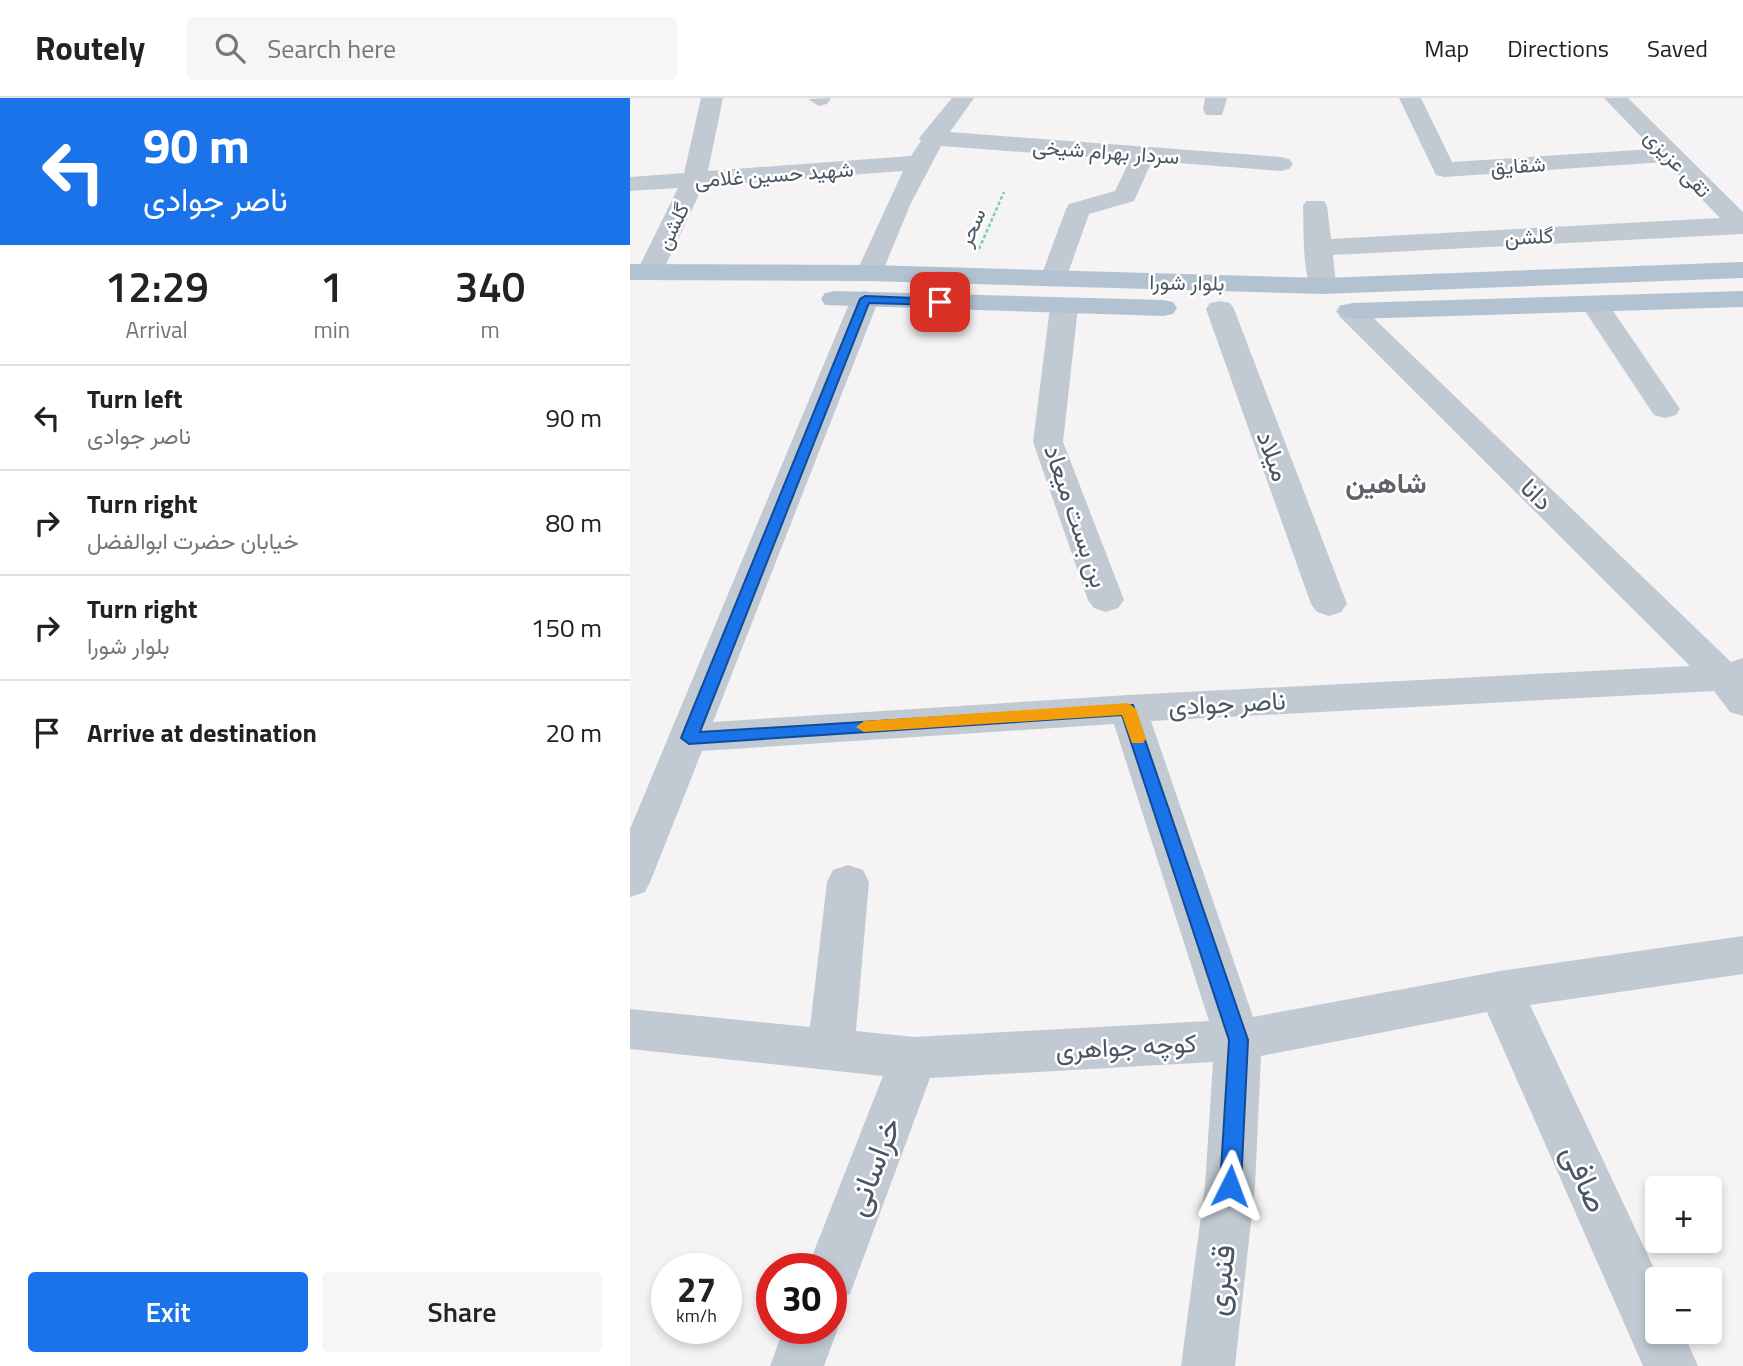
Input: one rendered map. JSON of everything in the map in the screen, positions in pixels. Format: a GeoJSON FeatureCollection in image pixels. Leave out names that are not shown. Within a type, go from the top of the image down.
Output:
{"type":"FeatureCollection","features":[{"type":"Feature","properties":{"kind":"main road","name":"بلوار شورا"},"geometry":{"type":"LineString","coordinates":[[630,297],[867,286],[967,275],[1059,293],[1743,270]]}},
{"type":"Feature","properties":{"kind":"main road","name":"بلوار شورا"},"geometry":{"type":"LineString","coordinates":[[640,272],[867,286],[1059,293],[1220,309],[1350,311],[1743,299]]}},
{"type":"Feature","properties":{"kind":"street","name":"گلشن"},"geometry":{"type":"LineString","coordinates":[[640,272],[694,180],[712,98]]}},
{"type":"Feature","properties":{"kind":"street"},"geometry":{"type":"LineString","coordinates":[[630,880],[689,738],[867,286],[888,222],[931,138],[963,98]]}},
{"type":"Feature","properties":{"kind":"street","name":"شقایق"},"geometry":{"type":"LineString","coordinates":[[1410,98],[1444,170],[1671,155]]}},
{"type":"Feature","properties":{"kind":"street","name":"تقی عزیزی"},"geometry":{"type":"LineString","coordinates":[[1615,98],[1742,225]]}},
{"type":"Feature","properties":{"kind":"street","name":"سردار بهرام شیخی"},"geometry":{"type":"LineString","coordinates":[[931,138],[1281,164]]}},
{"type":"Feature","properties":{"kind":"street","name":"بن بست میعاد"},"geometry":{"type":"LineString","coordinates":[[1106,600],[1048,442],[1059,293],[1078,209],[1125,196],[1144,155]]}},
{"type":"Feature","properties":{"kind":"street","name":"شهید حسین غلامی"},"geometry":{"type":"LineString","coordinates":[[630,184],[918,163]]}},
{"type":"Feature","properties":{"kind":"street"},"geometry":{"type":"LineString","coordinates":[[1315,205],[1317,247],[1323,285]]}},
{"type":"Feature","properties":{"kind":"street","name":"گلشن"},"geometry":{"type":"LineString","coordinates":[[1317,247],[1742,225]]}},
{"type":"Feature","properties":{"kind":"street"},"geometry":{"type":"LineString","coordinates":[[1595,305],[1665,408]]}},
{"type":"Feature","properties":{"kind":"street","name":"میلاد"},"geometry":{"type":"LineString","coordinates":[[1220,309],[1329,604]]}},
{"type":"Feature","properties":{"kind":"street","name":"دانا"},"geometry":{"type":"LineString","coordinates":[[1350,311],[1737,683]]}},
{"type":"Feature","properties":{"kind":"street","name":"ناصر جوادی"},"geometry":{"type":"LineString","coordinates":[[689,738],[1128,709],[1737,683]]}},
{"type":"Feature","properties":{"kind":"street","name":"قنبری"},"geometry":{"type":"LineString","coordinates":[[1128,709],[1238,1040],[1230,1186],[1208,1366]]}},
{"type":"Feature","properties":{"kind":"street"},"geometry":{"type":"LineString","coordinates":[[831,1048],[848,882]]}},
{"type":"Feature","properties":{"kind":"street","name":"کوچه جواهری"},"geometry":{"type":"LineString","coordinates":[[630,1029],[914,1058],[1238,1040],[1500,990],[1743,955]]}},
{"type":"Feature","properties":{"kind":"street","name":"صافی"},"geometry":{"type":"LineString","coordinates":[[1500,990],[1671,1366]]}},
{"type":"Feature","properties":{"kind":"street","name":"خراسانی"},"geometry":{"type":"LineString","coordinates":[[839,1253],[914,1058]]}},
{"type":"Feature","properties":{"kind":"street"},"geometry":{"type":"LineString","coordinates":[[797,1366],[805,1344]]}},
{"type":"Feature","properties":{"kind":"path","name":"سحر"},"geometry":{"type":"LineString","coordinates":[[967,275],[1004,192]]}},
{"type":"Feature","properties":{"kind":"slow traffic"},"geometry":{"type":"LineString","coordinates":[[864,727],[1128,709],[1138,739]]}},
{"type":"Feature","properties":{"kind":"district","name":"شاهین"},"geometry":{"type":"Point","coordinates":[1386,482]}},
{"type":"Feature","properties":{"kind":"route"},"geometry":{"type":"LineString","coordinates":[[940,302],[865,299],[689,738],[1128,709],[1238,1040],[1230,1186]]}}]}
